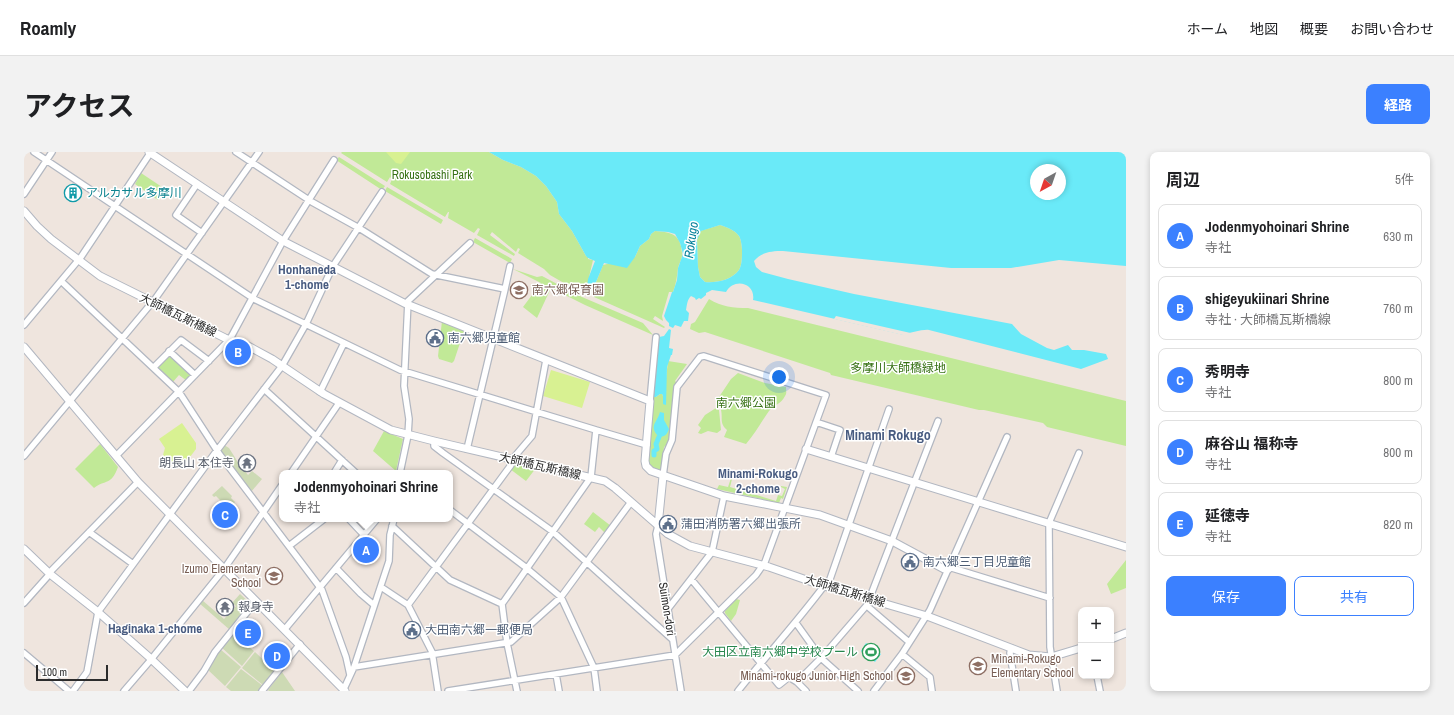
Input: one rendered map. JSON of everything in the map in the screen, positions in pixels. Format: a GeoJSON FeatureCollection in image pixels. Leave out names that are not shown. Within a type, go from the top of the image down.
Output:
{"type":"FeatureCollection","features":[{"type":"Feature","properties":{"kind":"street"},"geometry":{"type":"LineString","coordinates":[[34,152],[252,298],[344,343],[405,371],[647,445]]}},
{"type":"Feature","properties":{"kind":"street"},"geometry":{"type":"LineString","coordinates":[[24,194],[52,152]]}},
{"type":"Feature","properties":{"kind":"street"},"geometry":{"type":"LineString","coordinates":[[24,326],[78,261],[150,152],[283,241],[408,304],[650,401]]}},
{"type":"Feature","properties":{"kind":"street"},"geometry":{"type":"LineString","coordinates":[[236,152],[309,200],[359,228],[436,275],[505,289]]}},
{"type":"Feature","properties":{"kind":"street"},"geometry":{"type":"LineString","coordinates":[[24,456],[27,448],[70,402],[152,302],[259,152]]}},
{"type":"Feature","properties":{"kind":"street"},"geometry":{"type":"LineString","coordinates":[[116,456],[230,339],[283,241],[334,160]]}},
{"type":"Feature","properties":{"kind":"street"},"geometry":{"type":"LineString","coordinates":[[197,184],[176,215],[202,233]]}},
{"type":"Feature","properties":{"kind":"street"},"geometry":{"type":"LineString","coordinates":[[73,691],[87,672],[98,612],[217,450],[282,366],[306,324],[333,266],[382,192]]}},
{"type":"Feature","properties":{"kind":"street","name":"大師橋瓦斯橋線"},"geometry":{"type":"LineString","coordinates":[[24,211],[51,239],[78,261],[105,279],[230,339],[248,346],[282,366],[320,392],[385,427],[408,435],[605,481],[658,526],[685,545],[763,566],[868,602],[927,616],[1029,655],[1051,657],[1078,649]]}},
{"type":"Feature","properties":{"kind":"street"},"geometry":{"type":"LineString","coordinates":[[401,470],[408,435],[409,419],[404,386],[408,301],[470,243]]}},
{"type":"Feature","properties":{"kind":"street"},"geometry":{"type":"LineString","coordinates":[[467,449],[510,266]]}},
{"type":"Feature","properties":{"kind":"street"},"geometry":{"type":"LineString","coordinates":[[61,281],[179,392],[217,450],[320,588],[346,657],[350,675]]}},
{"type":"Feature","properties":{"kind":"street"},"geometry":{"type":"LineString","coordinates":[[656,337],[645,461],[646,466],[651,471],[724,496],[820,515],[892,541],[944,569],[952,568],[1050,598]]}},
{"type":"Feature","properties":{"kind":"street"},"geometry":{"type":"LineString","coordinates":[[154,367],[181,340],[209,361]]}},
{"type":"Feature","properties":{"kind":"street"},"geometry":{"type":"LineString","coordinates":[[320,392],[344,343]]}},
{"type":"Feature","properties":{"kind":"street"},"geometry":{"type":"LineString","coordinates":[[24,348],[138,482],[344,690],[354,667],[389,561],[390,535],[393,522]]}},
{"type":"Feature","properties":{"kind":"street"},"geometry":{"type":"LineString","coordinates":[[169,351],[195,375]]}},
{"type":"Feature","properties":{"kind":"street"},"geometry":{"type":"LineString","coordinates":[[448,691],[675,655],[756,575],[766,562],[826,395],[704,356],[700,357],[678,387],[672,440],[666,454],[658,526]]}},
{"type":"Feature","properties":{"kind":"street"},"geometry":{"type":"LineString","coordinates":[[408,605],[532,436],[546,360]]}},
{"type":"Feature","properties":{"kind":"street"},"geometry":{"type":"LineString","coordinates":[[264,389],[353,470]]}},
{"type":"Feature","properties":{"kind":"street"},"geometry":{"type":"LineString","coordinates":[[292,470],[339,403]]}},
{"type":"Feature","properties":{"kind":"street"},"geometry":{"type":"LineString","coordinates":[[738,691],[760,663],[796,623],[824,586],[829,582],[889,409]]}},
{"type":"Feature","properties":{"kind":"street"},"geometry":{"type":"LineString","coordinates":[[797,682],[821,658],[868,602],[938,421]]}},
{"type":"Feature","properties":{"kind":"street"},"geometry":{"type":"LineString","coordinates":[[816,422],[840,430],[831,457]]}},
{"type":"Feature","properties":{"kind":"street"},"geometry":{"type":"LineString","coordinates":[[517,691],[507,643],[502,604],[552,530],[591,477],[596,430]]}},
{"type":"Feature","properties":{"kind":"street"},"geometry":{"type":"LineString","coordinates":[[874,691],[902,654],[927,616],[1007,437]]}},
{"type":"Feature","properties":{"kind":"street"},"geometry":{"type":"LineString","coordinates":[[434,441],[434,446],[443,453],[552,530],[672,639]]}},
{"type":"Feature","properties":{"kind":"street"},"geometry":{"type":"LineString","coordinates":[[806,449],[1126,547]]}},
{"type":"Feature","properties":{"kind":"street"},"geometry":{"type":"LineString","coordinates":[[1057,691],[1050,647],[1049,524],[1079,453]]}},
{"type":"Feature","properties":{"kind":"street"},"geometry":{"type":"LineString","coordinates":[[336,470],[342,460]]}},
{"type":"Feature","properties":{"kind":"street"},"geometry":{"type":"LineString","coordinates":[[24,603],[89,532],[138,482]]}},
{"type":"Feature","properties":{"kind":"street"},"geometry":{"type":"LineString","coordinates":[[124,691],[224,569],[279,489]]}},
{"type":"Feature","properties":{"kind":"street"},"geometry":{"type":"LineString","coordinates":[[667,610],[712,552],[724,496]]}},
{"type":"Feature","properties":{"kind":"street"},"geometry":{"type":"LineString","coordinates":[[354,667],[512,642],[561,597],[631,502]]}},
{"type":"Feature","properties":{"kind":"street"},"geometry":{"type":"LineString","coordinates":[[453,512],[526,568],[561,597],[594,668],[597,691]]}},
{"type":"Feature","properties":{"kind":"street"},"geometry":{"type":"LineString","coordinates":[[289,546],[320,522]]}},
{"type":"Feature","properties":{"kind":"street"},"geometry":{"type":"LineString","coordinates":[[352,522],[364,535]]}},
{"type":"Feature","properties":{"kind":"street"},"geometry":{"type":"LineString","coordinates":[[285,629],[375,522]]}},
{"type":"Feature","properties":{"kind":"street"},"geometry":{"type":"LineString","coordinates":[[392,526],[450,580],[502,604]]}},
{"type":"Feature","properties":{"kind":"street","name":"Suimon-dori"},"geometry":{"type":"LineString","coordinates":[[658,526],[656,534],[681,691]]}},
{"type":"Feature","properties":{"kind":"street"},"geometry":{"type":"LineString","coordinates":[[89,532],[133,564]]}},
{"type":"Feature","properties":{"kind":"street"},"geometry":{"type":"LineString","coordinates":[[24,549],[50,574],[98,612],[185,691]]}},
{"type":"Feature","properties":{"kind":"street"},"geometry":{"type":"LineString","coordinates":[[336,568],[374,606]]}},
{"type":"Feature","properties":{"kind":"street"},"geometry":{"type":"LineString","coordinates":[[691,580],[779,685],[789,677],[797,682],[806,691]]}},
{"type":"Feature","properties":{"kind":"street"},"geometry":{"type":"LineString","coordinates":[[381,587],[408,605],[432,655],[438,691]]}},
{"type":"Feature","properties":{"kind":"street"},"geometry":{"type":"LineString","coordinates":[[189,691],[204,671],[215,652],[256,600]]}},
{"type":"Feature","properties":{"kind":"street"},"geometry":{"type":"LineString","coordinates":[[868,602],[909,642]]}},
{"type":"Feature","properties":{"kind":"street"},"geometry":{"type":"LineString","coordinates":[[796,623],[821,658],[858,691]]}},
{"type":"Feature","properties":{"kind":"street"},"geometry":{"type":"LineString","coordinates":[[1114,638],[1126,633]]}},
{"type":"Feature","properties":{"kind":"street"},"geometry":{"type":"LineString","coordinates":[[262,691],[300,644]]}},
{"type":"Feature","properties":{"kind":"street"},"geometry":{"type":"LineString","coordinates":[[1011,648],[1010,653],[1016,691]]}},
{"type":"Feature","properties":{"kind":"street"},"geometry":{"type":"LineString","coordinates":[[24,653],[69,691]]}},
{"type":"Feature","properties":{"kind":"street"},"geometry":{"type":"LineString","coordinates":[[902,654],[930,677],[932,691]]}},
{"type":"Feature","properties":{"kind":"street"},"geometry":{"type":"LineString","coordinates":[[556,674],[559,691]]}},
{"type":"Feature","properties":{"kind":"street"},"geometry":{"type":"LineString","coordinates":[[1098,679],[1100,691]]}},
{"type":"Feature","properties":{"kind":"green space"},"geometry":{"type":"Polygon","coordinates":[[[386,152],[410,152],[401,164],[396,163],[386,152]]]}},
{"type":"Feature","properties":{"kind":"green space","name":"Rokusobashi Park"},"geometry":{"type":"Polygon","coordinates":[[[489,152],[503,160],[521,167],[536,176],[546,186],[557,202],[559,214],[572,231],[588,259],[593,260],[586,288],[579,285],[576,290],[550,275],[544,269],[518,253],[520,249],[518,248],[516,252],[492,232],[490,235],[515,254],[514,256],[477,235],[480,229],[478,228],[474,233],[448,218],[449,212],[445,217],[390,184],[392,179],[390,177],[387,182],[341,153],[489,152]]]}},
{"type":"Feature","properties":{"kind":"green space"},"geometry":{"type":"Polygon","coordinates":[[[339,157],[385,186],[382,190],[336,160],[339,157]]]}},
{"type":"Feature","properties":{"kind":"green space"},"geometry":{"type":"Polygon","coordinates":[[[141,173],[165,189],[158,200],[135,184],[141,173]]]}},
{"type":"Feature","properties":{"kind":"green space"},"geometry":{"type":"Polygon","coordinates":[[[387,187],[443,220],[441,224],[385,191],[387,187]]]}},
{"type":"Feature","properties":{"kind":"green space"},"geometry":{"type":"Polygon","coordinates":[[[720,225],[733,230],[740,237],[742,249],[741,266],[736,273],[728,278],[714,282],[705,282],[700,277],[698,267],[697,239],[700,231],[720,225]]]}},
{"type":"Feature","properties":{"kind":"green space"},"geometry":{"type":"Polygon","coordinates":[[[655,231],[666,232],[674,235],[680,242],[682,253],[674,289],[673,292],[669,292],[662,316],[663,321],[655,316],[653,319],[665,327],[664,328],[594,297],[597,293],[591,290],[603,265],[635,257],[640,246],[649,239],[651,234],[655,231]]]}},
{"type":"Feature","properties":{"kind":"green space"},"geometry":{"type":"Polygon","coordinates":[[[475,238],[512,259],[510,263],[473,242],[475,238]]]}},
{"type":"Feature","properties":{"kind":"green space"},"geometry":{"type":"Polygon","coordinates":[[[513,269],[537,277],[542,276],[582,297],[643,323],[653,335],[585,305],[551,288],[537,318],[523,307],[541,283],[513,269]]]}},
{"type":"Feature","properties":{"kind":"green space","name":"多摩川大師橋緑地"},"geometry":{"type":"Polygon","coordinates":[[[709,299],[723,305],[748,308],[1126,401],[1126,446],[1047,427],[1043,423],[979,410],[831,375],[830,373],[705,332],[699,333],[690,329],[691,324],[695,322],[709,299]]]}},
{"type":"Feature","properties":{"kind":"green space"},"geometry":{"type":"Polygon","coordinates":[[[442,321],[464,331],[452,363],[439,359],[438,356],[442,321]]]}},
{"type":"Feature","properties":{"kind":"green space"},"geometry":{"type":"Polygon","coordinates":[[[169,354],[192,375],[187,381],[179,375],[172,383],[156,367],[169,354]]]}},
{"type":"Feature","properties":{"kind":"green space"},"geometry":{"type":"Polygon","coordinates":[[[668,361],[687,364],[675,381],[679,385],[670,442],[664,447],[661,472],[652,469],[648,464],[653,397],[662,394],[663,404],[668,361]]]}},
{"type":"Feature","properties":{"kind":"green space"},"geometry":{"type":"Polygon","coordinates":[[[551,370],[590,382],[582,408],[543,396],[551,370]]]}},
{"type":"Feature","properties":{"kind":"green space","name":"南六郷公園"},"geometry":{"type":"Polygon","coordinates":[[[738,373],[765,383],[786,387],[786,394],[783,399],[769,411],[746,444],[724,437],[727,430],[722,423],[721,409],[717,400],[731,379],[738,373]]]}},
{"type":"Feature","properties":{"kind":"green space"},"geometry":{"type":"Polygon","coordinates":[[[716,408],[719,410],[721,430],[717,433],[708,431],[701,434],[698,433],[701,428],[698,425],[705,415],[716,408]]]}},
{"type":"Feature","properties":{"kind":"green space"},"geometry":{"type":"Polygon","coordinates":[[[182,423],[196,443],[196,449],[181,469],[163,455],[165,448],[159,439],[182,423]]]}},
{"type":"Feature","properties":{"kind":"green space"},"geometry":{"type":"Polygon","coordinates":[[[384,431],[403,439],[396,470],[373,451],[384,431]]]}},
{"type":"Feature","properties":{"kind":"green space"},"geometry":{"type":"Polygon","coordinates":[[[100,444],[118,467],[110,480],[94,488],[75,469],[100,444]]]}},
{"type":"Feature","properties":{"kind":"green space"},"geometry":{"type":"Polygon","coordinates":[[[224,445],[229,448],[248,475],[252,471],[262,479],[251,492],[232,469],[220,450],[224,445]]]}},
{"type":"Feature","properties":{"kind":"green space"},"geometry":{"type":"Polygon","coordinates":[[[517,464],[536,468],[526,481],[510,469],[512,466],[517,464]]]}},
{"type":"Feature","properties":{"kind":"green space"},"geometry":{"type":"Polygon","coordinates":[[[732,475],[730,487],[776,501],[778,495],[782,496],[785,489],[781,486],[787,487],[783,499],[781,498],[779,503],[717,489],[719,485],[728,487],[732,475]]]}},
{"type":"Feature","properties":{"kind":"green space"},"geometry":{"type":"Polygon","coordinates":[[[222,486],[232,496],[231,498],[235,502],[229,509],[216,496],[214,497],[212,495],[222,486]]]}},
{"type":"Feature","properties":{"kind":"green space"},"geometry":{"type":"Polygon","coordinates":[[[593,512],[611,526],[605,533],[599,527],[595,532],[584,524],[593,512]]]}},
{"type":"Feature","properties":{"kind":"green space"},"geometry":{"type":"Polygon","coordinates":[[[1126,560],[1126,588],[1111,594],[1107,584],[1126,560]]]}},
{"type":"Feature","properties":{"kind":"green space"},"geometry":{"type":"Polygon","coordinates":[[[240,594],[251,604],[230,630],[199,603],[202,600],[224,619],[236,606],[232,603],[240,594]]]}},
{"type":"Feature","properties":{"kind":"green space"},"geometry":{"type":"Polygon","coordinates":[[[736,599],[740,600],[736,614],[731,621],[725,611],[736,599]]]}},
{"type":"Feature","properties":{"kind":"green space"},"geometry":{"type":"Polygon","coordinates":[[[232,634],[254,651],[242,666],[221,647],[232,634]]]}},
{"type":"Feature","properties":{"kind":"green space"},"geometry":{"type":"Polygon","coordinates":[[[220,649],[241,667],[225,686],[207,669],[220,649]]]}},
{"type":"Feature","properties":{"kind":"green space"},"geometry":{"type":"Polygon","coordinates":[[[255,652],[275,671],[263,685],[242,668],[255,652]]]}},
{"type":"Feature","properties":{"kind":"green space"},"geometry":{"type":"Polygon","coordinates":[[[241,669],[263,686],[258,691],[231,691],[226,687],[241,669]]]}},
{"type":"Feature","properties":{"kind":"green space"},"geometry":{"type":"Polygon","coordinates":[[[282,672],[295,691],[269,691],[268,690],[282,672]]]}},
{"type":"Feature","properties":{"kind":"water"},"geometry":{"type":"Polygon","coordinates":[[[489,152],[1126,152],[1126,266],[1059,260],[1011,268],[951,268],[783,251],[767,253],[754,261],[756,267],[762,272],[854,294],[1012,324],[1021,334],[1047,348],[1054,350],[1068,345],[1072,350],[1084,350],[1106,354],[1108,359],[1081,369],[929,330],[916,331],[904,335],[753,300],[751,289],[744,284],[739,283],[730,287],[726,292],[712,290],[706,293],[706,295],[701,299],[699,298],[696,300],[691,296],[686,310],[689,313],[688,321],[684,321],[681,327],[675,325],[673,328],[669,326],[669,323],[664,316],[677,280],[678,268],[683,254],[680,243],[675,234],[655,231],[651,234],[649,239],[640,246],[635,257],[627,268],[604,263],[596,282],[591,289],[587,287],[588,279],[595,261],[586,256],[572,231],[559,214],[557,202],[546,186],[536,176],[521,167],[503,160],[489,152]],[[720,225],[701,231],[697,240],[698,267],[700,277],[705,282],[714,282],[728,278],[736,273],[741,266],[742,249],[740,237],[733,230],[720,225]]]}},
{"type":"Feature","properties":{"kind":"water"},"geometry":{"type":"Polygon","coordinates":[[[669,329],[671,330],[669,348],[673,349],[667,367],[666,405],[663,404],[662,394],[653,397],[659,337],[664,336],[669,329]]]}},
{"type":"Feature","properties":{"kind":"water"},"geometry":{"type":"Polygon","coordinates":[[[660,412],[664,413],[664,420],[669,429],[662,437],[659,437],[654,430],[654,424],[660,412]]]}},
{"type":"Feature","properties":{"kind":"water","name":"大田区立南六郷中学校プール"},"geometry":{"type":"Polygon","coordinates":[[[866,643],[881,654],[875,662],[861,651],[866,643]]]}},
{"type":"Feature","properties":{"kind":"pier"},"geometry":{"type":"Polygon","coordinates":[[[836,316],[915,334],[907,336],[834,319],[836,316]]]}},
{"type":"Feature","properties":{"kind":"waterway","name":"Rokugo"},"geometry":{"type":"LineString","coordinates":[[654,455],[654,451],[657,449],[656,444],[659,437]]}},
{"type":"Feature","properties":{"kind":"place","name":"アルカサル多摩川"},"geometry":{"type":"Point","coordinates":[73,193]}},
{"type":"Feature","properties":{"kind":"place","name":"南六郷保育園"},"geometry":{"type":"Point","coordinates":[519,290]}},
{"type":"Feature","properties":{"kind":"place","name":"南六郷児童館"},"geometry":{"type":"Point","coordinates":[435,338]}},
{"type":"Feature","properties":{"kind":"place","name":"shigeyukiinari Shrine"},"geometry":{"type":"Point","coordinates":[238,352]}},
{"type":"Feature","properties":{"kind":"place","name":"朗長山 本住寺"},"geometry":{"type":"Point","coordinates":[247,463]}},
{"type":"Feature","properties":{"kind":"place","name":"秀明寺"},"geometry":{"type":"Point","coordinates":[225,515]}},
{"type":"Feature","properties":{"kind":"place","name":"蒲田消防署六郷出張所"},"geometry":{"type":"Point","coordinates":[668,524]}},
{"type":"Feature","properties":{"kind":"place","name":"Jodenmyohoinari Shrine"},"geometry":{"type":"Point","coordinates":[366,550]}},
{"type":"Feature","properties":{"kind":"place","name":"南六郷三丁目児童館"},"geometry":{"type":"Point","coordinates":[910,562]}},
{"type":"Feature","properties":{"kind":"place","name":"Izumo Elementary School"},"geometry":{"type":"Point","coordinates":[274,576]}},
{"type":"Feature","properties":{"kind":"place","name":"報身寺"},"geometry":{"type":"Point","coordinates":[225,607]}},
{"type":"Feature","properties":{"kind":"place","name":"大田南六郷一郵便局"},"geometry":{"type":"Point","coordinates":[412,630]}},
{"type":"Feature","properties":{"kind":"place","name":"延徳寺"},"geometry":{"type":"Point","coordinates":[248,633]}},
{"type":"Feature","properties":{"kind":"place","name":"大田区立南六郷中学校プール"},"geometry":{"type":"Point","coordinates":[871,652]}},
{"type":"Feature","properties":{"kind":"place","name":"麻谷山 福称寺"},"geometry":{"type":"Point","coordinates":[277,656]}},
{"type":"Feature","properties":{"kind":"place","name":"Minami-Rokugo Elementary School"},"geometry":{"type":"Point","coordinates":[978,666]}},
{"type":"Feature","properties":{"kind":"place","name":"Minami-rokugo Junior High School"},"geometry":{"type":"Point","coordinates":[906,676]}},
{"type":"Feature","properties":{"kind":"district","name":"Honhaneda 1-chome"},"geometry":{"type":"Point","coordinates":[307,276]}},
{"type":"Feature","properties":{"kind":"district","name":"Minami Rokugo"},"geometry":{"type":"Point","coordinates":[888,435]}},
{"type":"Feature","properties":{"kind":"district","name":"Minami-Rokugo 2-chome"},"geometry":{"type":"Point","coordinates":[758,480]}},
{"type":"Feature","properties":{"kind":"district","name":"Haginaka 1-chome"},"geometry":{"type":"Point","coordinates":[155,628]}}]}
